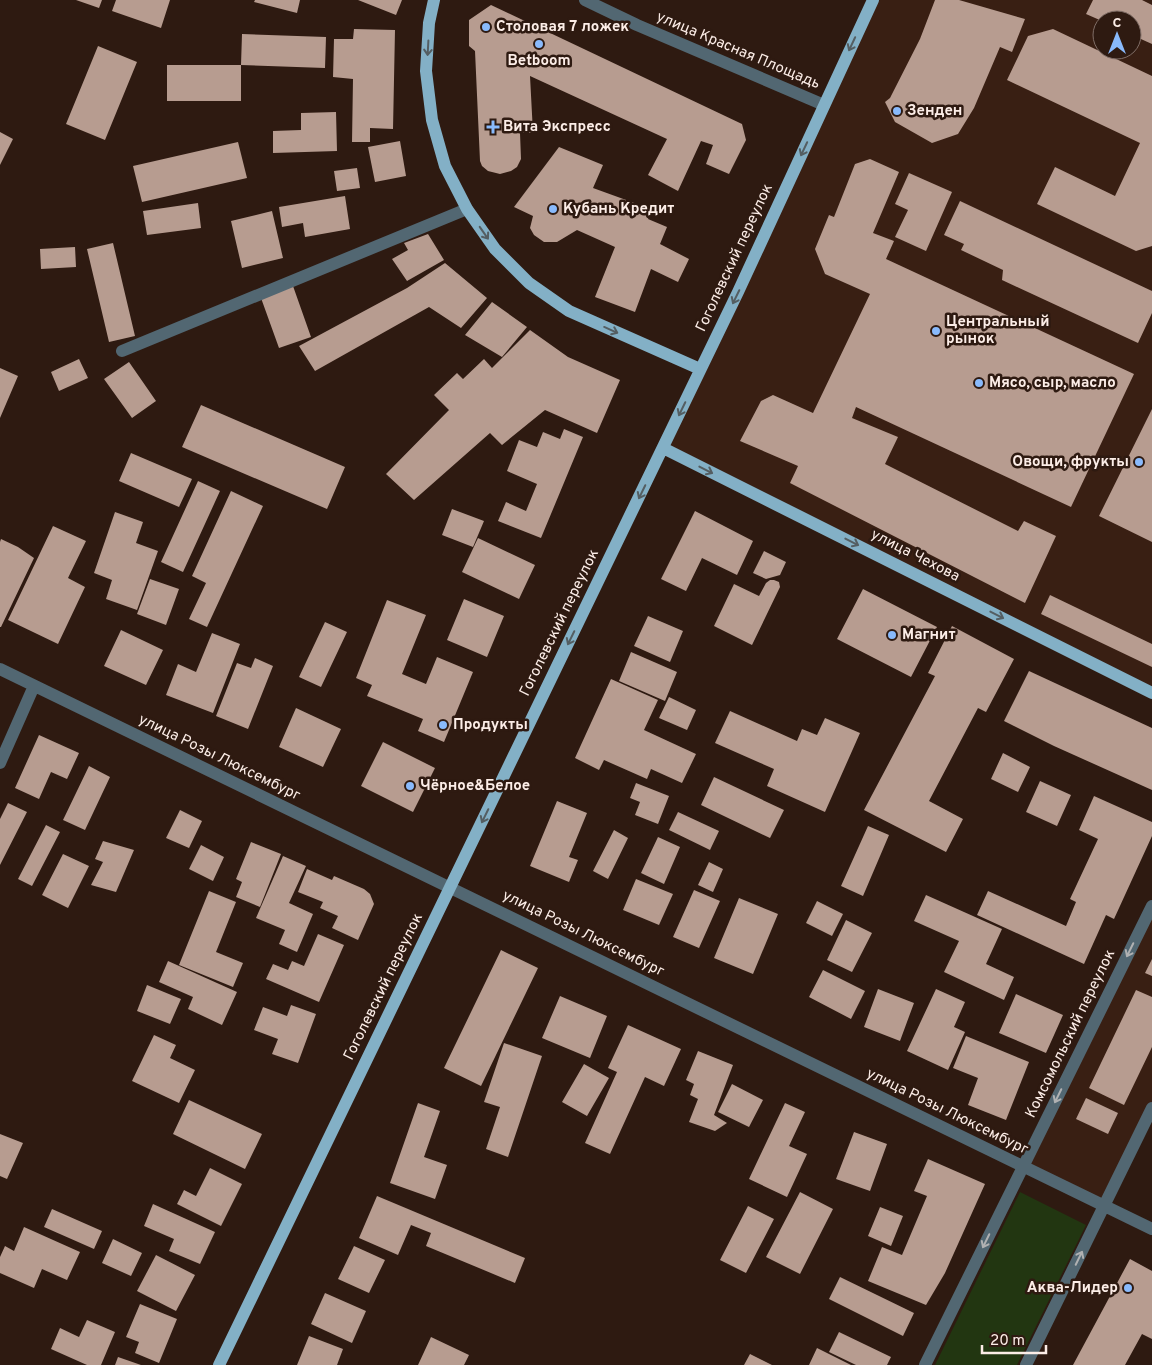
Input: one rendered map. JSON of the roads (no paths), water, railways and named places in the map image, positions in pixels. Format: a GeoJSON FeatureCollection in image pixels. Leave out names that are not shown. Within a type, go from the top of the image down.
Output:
{"type":"FeatureCollection","features":[{"type":"Feature","properties":{"kind":"main road"},"geometry":{"type":"LineString","coordinates":[[434,0],[429,23],[426,71],[432,120],[446,166],[467,210],[495,249],[529,283],[569,311],[700,369]]}},
{"type":"Feature","properties":{"kind":"main road","name":"Гоголевский переулок"},"geometry":{"type":"LineString","coordinates":[[219,1365],[738,292],[873,0]]}},
{"type":"Feature","properties":{"kind":"main road","name":"улица Чехова"},"geometry":{"type":"LineString","coordinates":[[663,448],[1152,693]]}},
{"type":"Feature","properties":{"kind":"street","name":"улица Красная Площадь"},"geometry":{"type":"LineString","coordinates":[[585,0],[637,25],[824,105]]}},
{"type":"Feature","properties":{"kind":"street"},"geometry":{"type":"LineString","coordinates":[[122,351],[467,210]]}},
{"type":"Feature","properties":{"kind":"street","name":"улица Розы Люксембург"},"geometry":{"type":"LineString","coordinates":[[0,670],[1152,1229]]}},
{"type":"Feature","properties":{"kind":"street"},"geometry":{"type":"LineString","coordinates":[[0,763],[34,686]]}},
{"type":"Feature","properties":{"kind":"street","name":"Комсомольский переулок"},"geometry":{"type":"LineString","coordinates":[[925,1365],[1152,906]]}},
{"type":"Feature","properties":{"kind":"street"},"geometry":{"type":"LineString","coordinates":[[1026,1365],[1152,1108]]}},
{"type":"Feature","properties":{"kind":"place","name":"Столовая 7 ложек"},"geometry":{"type":"Point","coordinates":[486,27]}},
{"type":"Feature","properties":{"kind":"place","name":"Betboom"},"geometry":{"type":"Point","coordinates":[539,44]}},
{"type":"Feature","properties":{"kind":"place","name":"Зенден"},"geometry":{"type":"Point","coordinates":[897,111]}},
{"type":"Feature","properties":{"kind":"place","name":"Вита Экспресс"},"geometry":{"type":"Point","coordinates":[493,127]}},
{"type":"Feature","properties":{"kind":"place","name":"Кубань Кредит"},"geometry":{"type":"Point","coordinates":[553,209]}},
{"type":"Feature","properties":{"kind":"place","name":"Центральный рынок"},"geometry":{"type":"Point","coordinates":[936,331]}},
{"type":"Feature","properties":{"kind":"place","name":"Мясо, сыр, масло"},"geometry":{"type":"Point","coordinates":[979,383]}},
{"type":"Feature","properties":{"kind":"place","name":"Овощи, фрукты"},"geometry":{"type":"Point","coordinates":[1139,462]}},
{"type":"Feature","properties":{"kind":"place","name":"Магнит"},"geometry":{"type":"Point","coordinates":[892,635]}},
{"type":"Feature","properties":{"kind":"place","name":"Продукты"},"geometry":{"type":"Point","coordinates":[443,725]}},
{"type":"Feature","properties":{"kind":"place","name":"Чёрное&Белое"},"geometry":{"type":"Point","coordinates":[410,786]}},
{"type":"Feature","properties":{"kind":"place","name":"Аква-Лидер"},"geometry":{"type":"Point","coordinates":[1128,1288]}}]}
